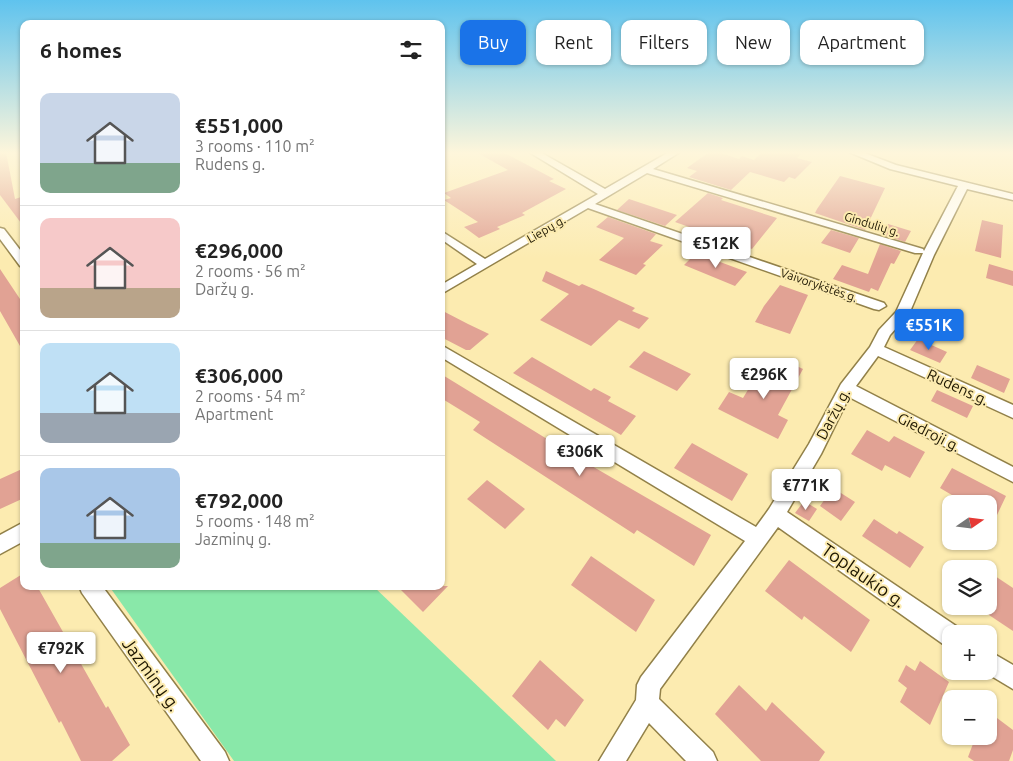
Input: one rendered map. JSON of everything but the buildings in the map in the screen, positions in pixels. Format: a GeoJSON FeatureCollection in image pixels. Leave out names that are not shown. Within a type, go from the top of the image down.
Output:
{"type":"FeatureCollection","features":[{"type":"Feature","properties":{"kind":"street"},"geometry":{"type":"LineString","coordinates":[[595,188],[606,194]]}},
{"type":"Feature","properties":{"kind":"street","name":"Liepų g."},"geometry":{"type":"LineString","coordinates":[[445,288],[617,188]]}},
{"type":"Feature","properties":{"kind":"street","name":"Gindulių g."},"geometry":{"type":"LineString","coordinates":[[705,188],[919,251]]}},
{"type":"Feature","properties":{"kind":"street","name":"Daržų g."},"geometry":{"type":"LineString","coordinates":[[612,761],[647,704],[649,685],[776,515],[815,449],[846,388],[876,349],[884,333],[902,314],[928,255],[963,188]]}},
{"type":"Feature","properties":{"kind":"street"},"geometry":{"type":"LineString","coordinates":[[974,188],[1013,197]]}},
{"type":"Feature","properties":{"kind":"street","name":"Vaivorykštės g."},"geometry":{"type":"LineString","coordinates":[[588,204],[879,306]]}},
{"type":"Feature","properties":{"kind":"street"},"geometry":{"type":"LineString","coordinates":[[0,230],[20,257]]}},
{"type":"Feature","properties":{"kind":"street"},"geometry":{"type":"LineString","coordinates":[[445,237],[485,264]]}},
{"type":"Feature","properties":{"kind":"street","name":"Rudens g."},"geometry":{"type":"LineString","coordinates":[[876,349],[1013,412]]}},
{"type":"Feature","properties":{"kind":"street"},"geometry":{"type":"LineString","coordinates":[[445,352],[758,539]]}},
{"type":"Feature","properties":{"kind":"street","name":"Giedroji g."},"geometry":{"type":"LineString","coordinates":[[846,388],[1013,475]]}},
{"type":"Feature","properties":{"kind":"street","name":"Toplaukio g."},"geometry":{"type":"LineString","coordinates":[[776,515],[942,630]]}},
{"type":"Feature","properties":{"kind":"street"},"geometry":{"type":"LineString","coordinates":[[0,545],[20,533]]}},
{"type":"Feature","properties":{"kind":"street","name":"Jazminų g."},"geometry":{"type":"LineString","coordinates":[[92,590],[216,761]]}},
{"type":"Feature","properties":{"kind":"street"},"geometry":{"type":"LineString","coordinates":[[997,667],[1013,678]]}},
{"type":"Feature","properties":{"kind":"street"},"geometry":{"type":"LineString","coordinates":[[647,704],[704,761]]}},
{"type":"Feature","properties":{"kind":"green space"},"geometry":{"type":"Polygon","coordinates":[[[112,590],[377,590],[556,761],[234,761],[112,590]]]}}]}
